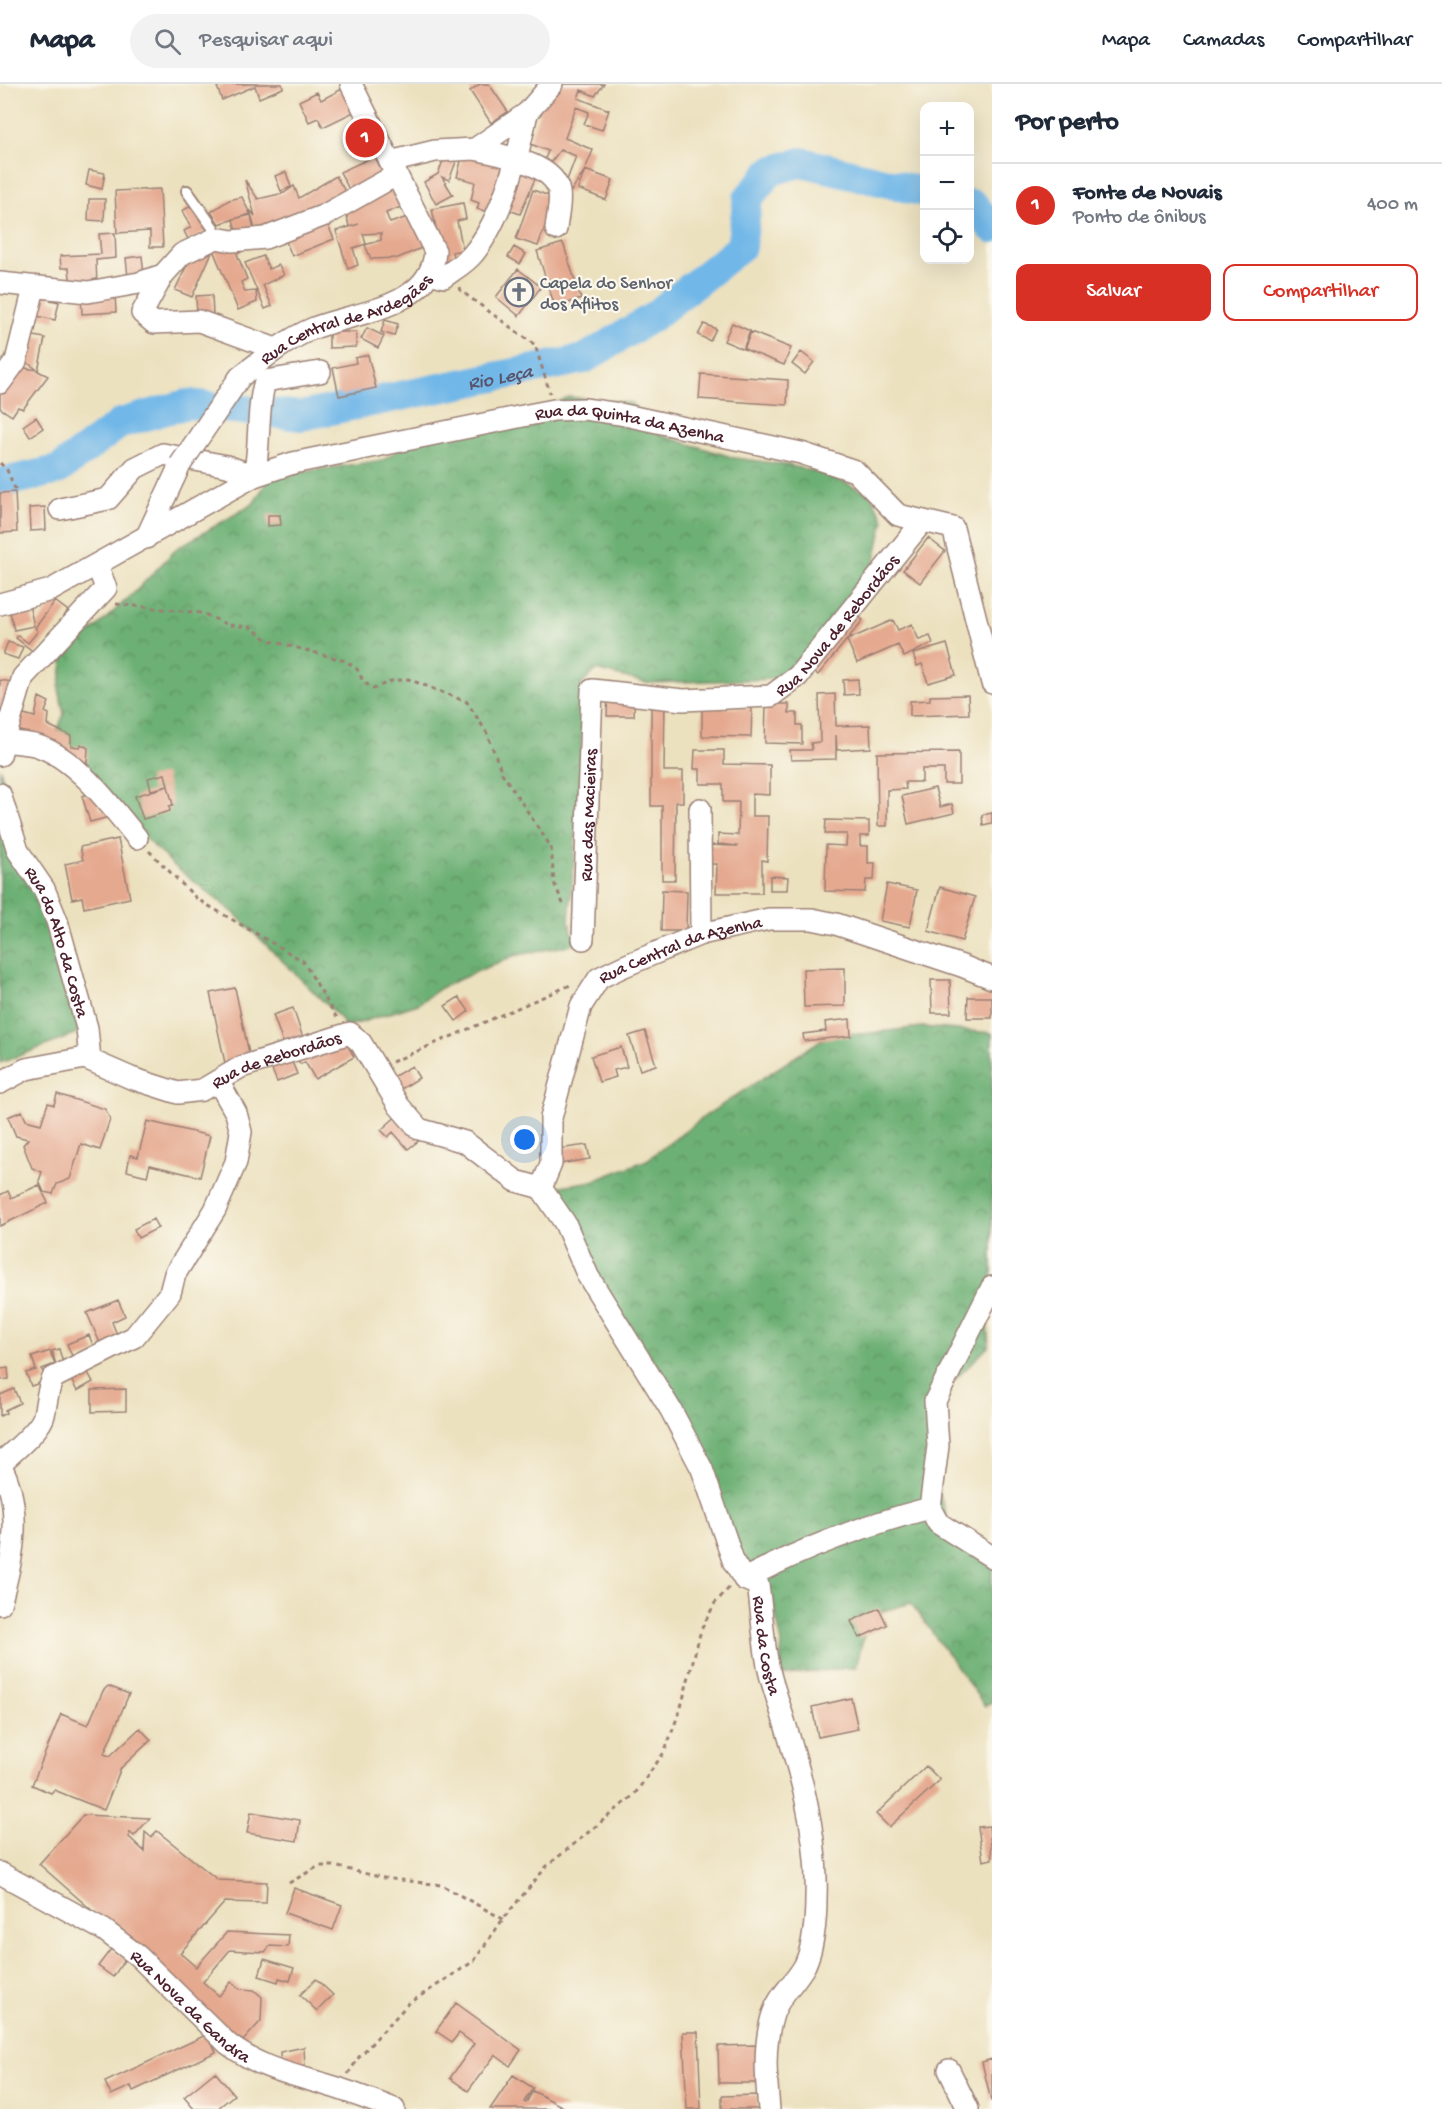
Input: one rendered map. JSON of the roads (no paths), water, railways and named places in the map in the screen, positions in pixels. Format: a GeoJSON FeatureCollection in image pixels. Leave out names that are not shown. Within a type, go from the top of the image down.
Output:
{"type":"FeatureCollection","features":[{"type":"Feature","properties":{"kind":"street","name":"Rua Central de Ardegães"},"geometry":{"type":"LineString","coordinates":[[146,538],[180,465],[240,377],[276,349],[313,329],[370,313],[407,296],[430,273],[435,251],[351,84]]}},
{"type":"Feature","properties":{"kind":"street"},"geometry":{"type":"LineString","coordinates":[[476,149],[527,112],[552,84]]}},
{"type":"Feature","properties":{"kind":"street"},"geometry":{"type":"LineString","coordinates":[[430,273],[444,277],[472,255],[493,223],[516,159],[527,112]]}},
{"type":"Feature","properties":{"kind":"street"},"geometry":{"type":"LineString","coordinates":[[276,349],[199,321],[154,322],[142,314],[163,275],[182,254],[216,238],[232,241],[265,238],[325,215],[393,169],[435,151],[476,149],[516,159],[548,172],[559,190],[556,229]]}},
{"type":"Feature","properties":{"kind":"street"},"geometry":{"type":"LineString","coordinates":[[0,284],[88,292],[139,283],[163,275]]}},
{"type":"Feature","properties":{"kind":"street"},"geometry":{"type":"LineString","coordinates":[[0,383],[16,361],[34,288]]}},
{"type":"Feature","properties":{"kind":"street"},"geometry":{"type":"LineString","coordinates":[[60,509],[108,499],[135,468],[163,454],[227,466],[254,476],[260,451],[260,400],[265,381],[320,372]]}},
{"type":"Feature","properties":{"kind":"street","name":"Rua da Quinta da Azenha"},"geometry":{"type":"LineString","coordinates":[[0,604],[51,590],[254,476],[293,463],[492,422],[554,410],[584,409],[620,414],[801,453],[855,471],[898,516],[952,528],[992,684]]}},
{"type":"Feature","properties":{"kind":"street","name":"Rua Nova de Rebordãos"},"geometry":{"type":"LineString","coordinates":[[592,690],[683,700],[771,696],[798,676],[923,521]]}},
{"type":"Feature","properties":{"kind":"street"},"geometry":{"type":"LineString","coordinates":[[97,565],[106,588],[23,677],[3,748],[39,746],[65,762],[97,789],[137,838]]}},
{"type":"Feature","properties":{"kind":"street","name":"Rua das Macieiras"},"geometry":{"type":"LineString","coordinates":[[583,939],[592,690]]}},
{"type":"Feature","properties":{"kind":"street","name":"Rua do Alto da Costa"},"geometry":{"type":"LineString","coordinates":[[0,794],[18,851],[44,889],[57,921],[87,1028],[90,1060]]}},
{"type":"Feature","properties":{"kind":"street"},"geometry":{"type":"LineString","coordinates":[[700,809],[701,934]]}},
{"type":"Feature","properties":{"kind":"street","name":"Rua Central da Azenha"},"geometry":{"type":"LineString","coordinates":[[541,1188],[552,1164],[552,1118],[574,1024],[581,1005],[599,978],[701,934],[769,919],[812,919],[836,924],[992,978]]}},
{"type":"Feature","properties":{"kind":"street","name":"Rua de Rebordãos"},"geometry":{"type":"LineString","coordinates":[[0,1083],[26,1069],[85,1058],[131,1078],[178,1093],[202,1090],[241,1067],[350,1033],[361,1043],[399,1106],[419,1129],[465,1142],[516,1181],[541,1188]]}},
{"type":"Feature","properties":{"kind":"street"},"geometry":{"type":"LineString","coordinates":[[0,1604],[8,1578],[15,1517],[11,1493],[0,1464],[39,1425],[44,1415],[47,1390],[53,1378],[134,1338],[170,1293],[176,1274],[215,1210],[236,1162],[241,1132],[236,1113],[218,1081]]}},
{"type":"Feature","properties":{"kind":"street","name":"Rua da Costa"},"geometry":{"type":"LineString","coordinates":[[541,1188],[565,1223],[599,1294],[672,1410],[702,1469],[734,1563],[744,1579],[758,1586],[772,1683],[794,1751],[816,1862],[816,1899],[812,1941],[804,1965],[773,2012],[769,2031],[765,2061],[769,2109]]}},
{"type":"Feature","properties":{"kind":"street"},"geometry":{"type":"LineString","coordinates":[[992,1287],[935,1401],[938,1446],[930,1508],[938,1523],[992,1557]]}},
{"type":"Feature","properties":{"kind":"street"},"geometry":{"type":"LineString","coordinates":[[744,1579],[826,1541],[877,1522],[930,1508]]}},
{"type":"Feature","properties":{"kind":"street","name":"Rua Nova da Gandra"},"geometry":{"type":"LineString","coordinates":[[0,1873],[104,1930],[138,1956],[228,2044],[243,2055],[260,2065],[292,2077],[339,2089],[394,2109]]}},
{"type":"Feature","properties":{"kind":"street"},"geometry":{"type":"LineString","coordinates":[[949,2070],[968,2109]]}},
{"type":"Feature","properties":{"kind":"lane"},"geometry":{"type":"LineString","coordinates":[[187,191],[214,229],[216,238]]}},
{"type":"Feature","properties":{"kind":"waterway","name":"Rio Leça"},"geometry":{"type":"LineString","coordinates":[[0,483],[58,470],[121,423],[187,404],[301,416],[584,359],[653,317],[741,247],[748,198],[771,171],[802,162],[920,191]]}},
{"type":"Feature","properties":{"kind":"waterway","name":"Rio Leça"},"geometry":{"type":"LineString","coordinates":[[974,205],[992,228]]}},
{"type":"Feature","properties":{"kind":"place","name":"Fonte de Novais"},"geometry":{"type":"Point","coordinates":[365,138]}},
{"type":"Feature","properties":{"kind":"place","name":"Capela do Senhor dos Aflitos"},"geometry":{"type":"Point","coordinates":[519,292]}}]}
